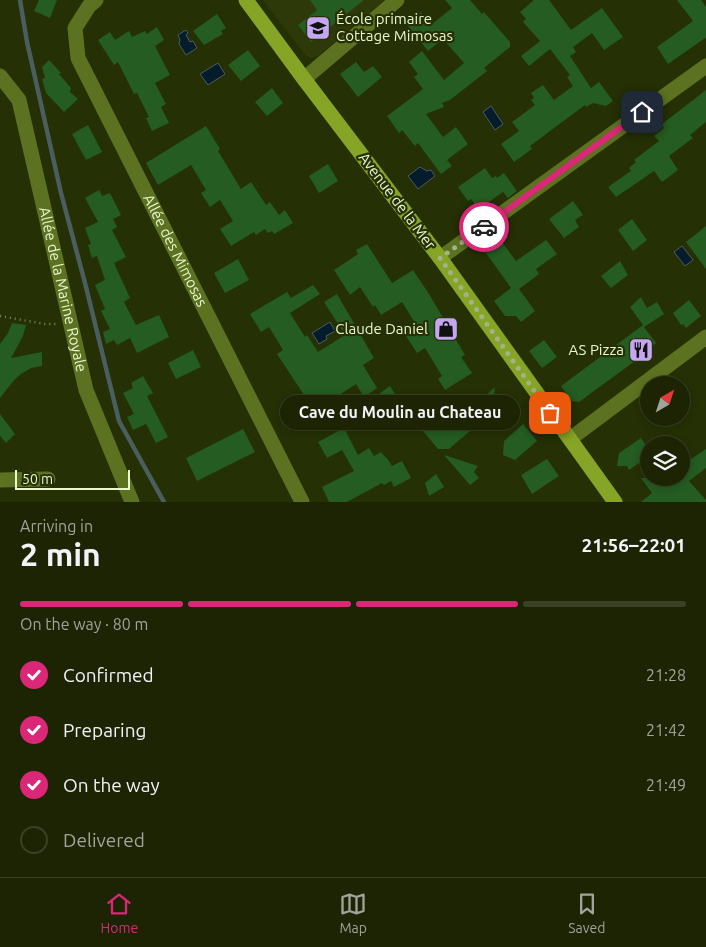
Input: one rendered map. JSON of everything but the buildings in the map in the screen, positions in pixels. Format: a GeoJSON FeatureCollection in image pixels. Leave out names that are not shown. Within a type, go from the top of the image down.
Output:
{"type":"FeatureCollection","features":[{"type":"Feature","properties":{"kind":"main road","name":"Avenue de la Mer"},"geometry":{"type":"LineString","coordinates":[[246,0],[440,258],[615,502]]}},
{"type":"Feature","properties":{"kind":"street","name":"Allée des Mimosas"},"geometry":{"type":"LineString","coordinates":[[96,0],[89,6],[75,28],[78,58],[302,502]]}},
{"type":"Feature","properties":{"kind":"street"},"geometry":{"type":"LineString","coordinates":[[304,79],[397,0]]}},
{"type":"Feature","properties":{"kind":"street"},"geometry":{"type":"LineString","coordinates":[[440,258],[706,66]]}},
{"type":"Feature","properties":{"kind":"street","name":"Allée de la Marine Royale"},"geometry":{"type":"LineString","coordinates":[[0,76],[19,100],[86,390],[132,502]]}},
{"type":"Feature","properties":{"kind":"street"},"geometry":{"type":"LineString","coordinates":[[570,438],[706,337]]}},
{"type":"Feature","properties":{"kind":"street"},"geometry":{"type":"LineString","coordinates":[[0,480],[48,480]]}},
{"type":"Feature","properties":{"kind":"path"},"geometry":{"type":"LineString","coordinates":[[0,316],[45,324],[71,323]]}},
{"type":"Feature","properties":{"kind":"shaded area","name":"École primaire Cottage Mimosas"},"geometry":{"type":"Polygon","coordinates":[[[263,0],[385,0],[318,56],[311,58],[306,56],[263,0]]]}},
{"type":"Feature","properties":{"kind":"water"},"geometry":{"type":"Polygon","coordinates":[[[186,30],[188,33],[186,35],[190,42],[193,41],[197,48],[186,55],[179,44],[178,35],[186,30]]]}},
{"type":"Feature","properties":{"kind":"water"},"geometry":{"type":"Polygon","coordinates":[[[218,63],[225,74],[208,85],[200,74],[218,63]]]}},
{"type":"Feature","properties":{"kind":"water"},"geometry":{"type":"Polygon","coordinates":[[[491,106],[503,124],[495,130],[483,112],[491,106]]]}},
{"type":"Feature","properties":{"kind":"water"},"geometry":{"type":"Polygon","coordinates":[[[420,167],[427,171],[431,170],[435,176],[418,189],[408,176],[420,167]]]}},
{"type":"Feature","properties":{"kind":"water"},"geometry":{"type":"Polygon","coordinates":[[[682,246],[693,260],[685,266],[674,252],[682,246]]]}},
{"type":"Feature","properties":{"kind":"water"},"geometry":{"type":"Polygon","coordinates":[[[330,322],[335,331],[326,336],[327,339],[319,344],[312,333],[330,322]]]}},
{"type":"Feature","properties":{"kind":"waterway"},"geometry":{"type":"LineString","coordinates":[[20,0],[27,42],[61,193],[119,421],[164,502]]}},
{"type":"Feature","properties":{"kind":"way so far"},"geometry":{"type":"LineString","coordinates":[[484,227],[440,258],[550,413]]}},
{"type":"Feature","properties":{"kind":"place","name":"École primaire Cottage Mimosas"},"geometry":{"type":"Point","coordinates":[318,28]}},
{"type":"Feature","properties":{"kind":"place","name":"Claude Daniel"},"geometry":{"type":"Point","coordinates":[446,329]}},
{"type":"Feature","properties":{"kind":"place","name":"AS Pizza"},"geometry":{"type":"Point","coordinates":[641,350]}},
{"type":"Feature","properties":{"kind":"place","name":"Cave du Moulin au Chateau"},"geometry":{"type":"Point","coordinates":[550,413]}},
{"type":"Feature","properties":{"kind":"route"},"geometry":{"type":"LineString","coordinates":[[484,227],[642,112]]}}]}
